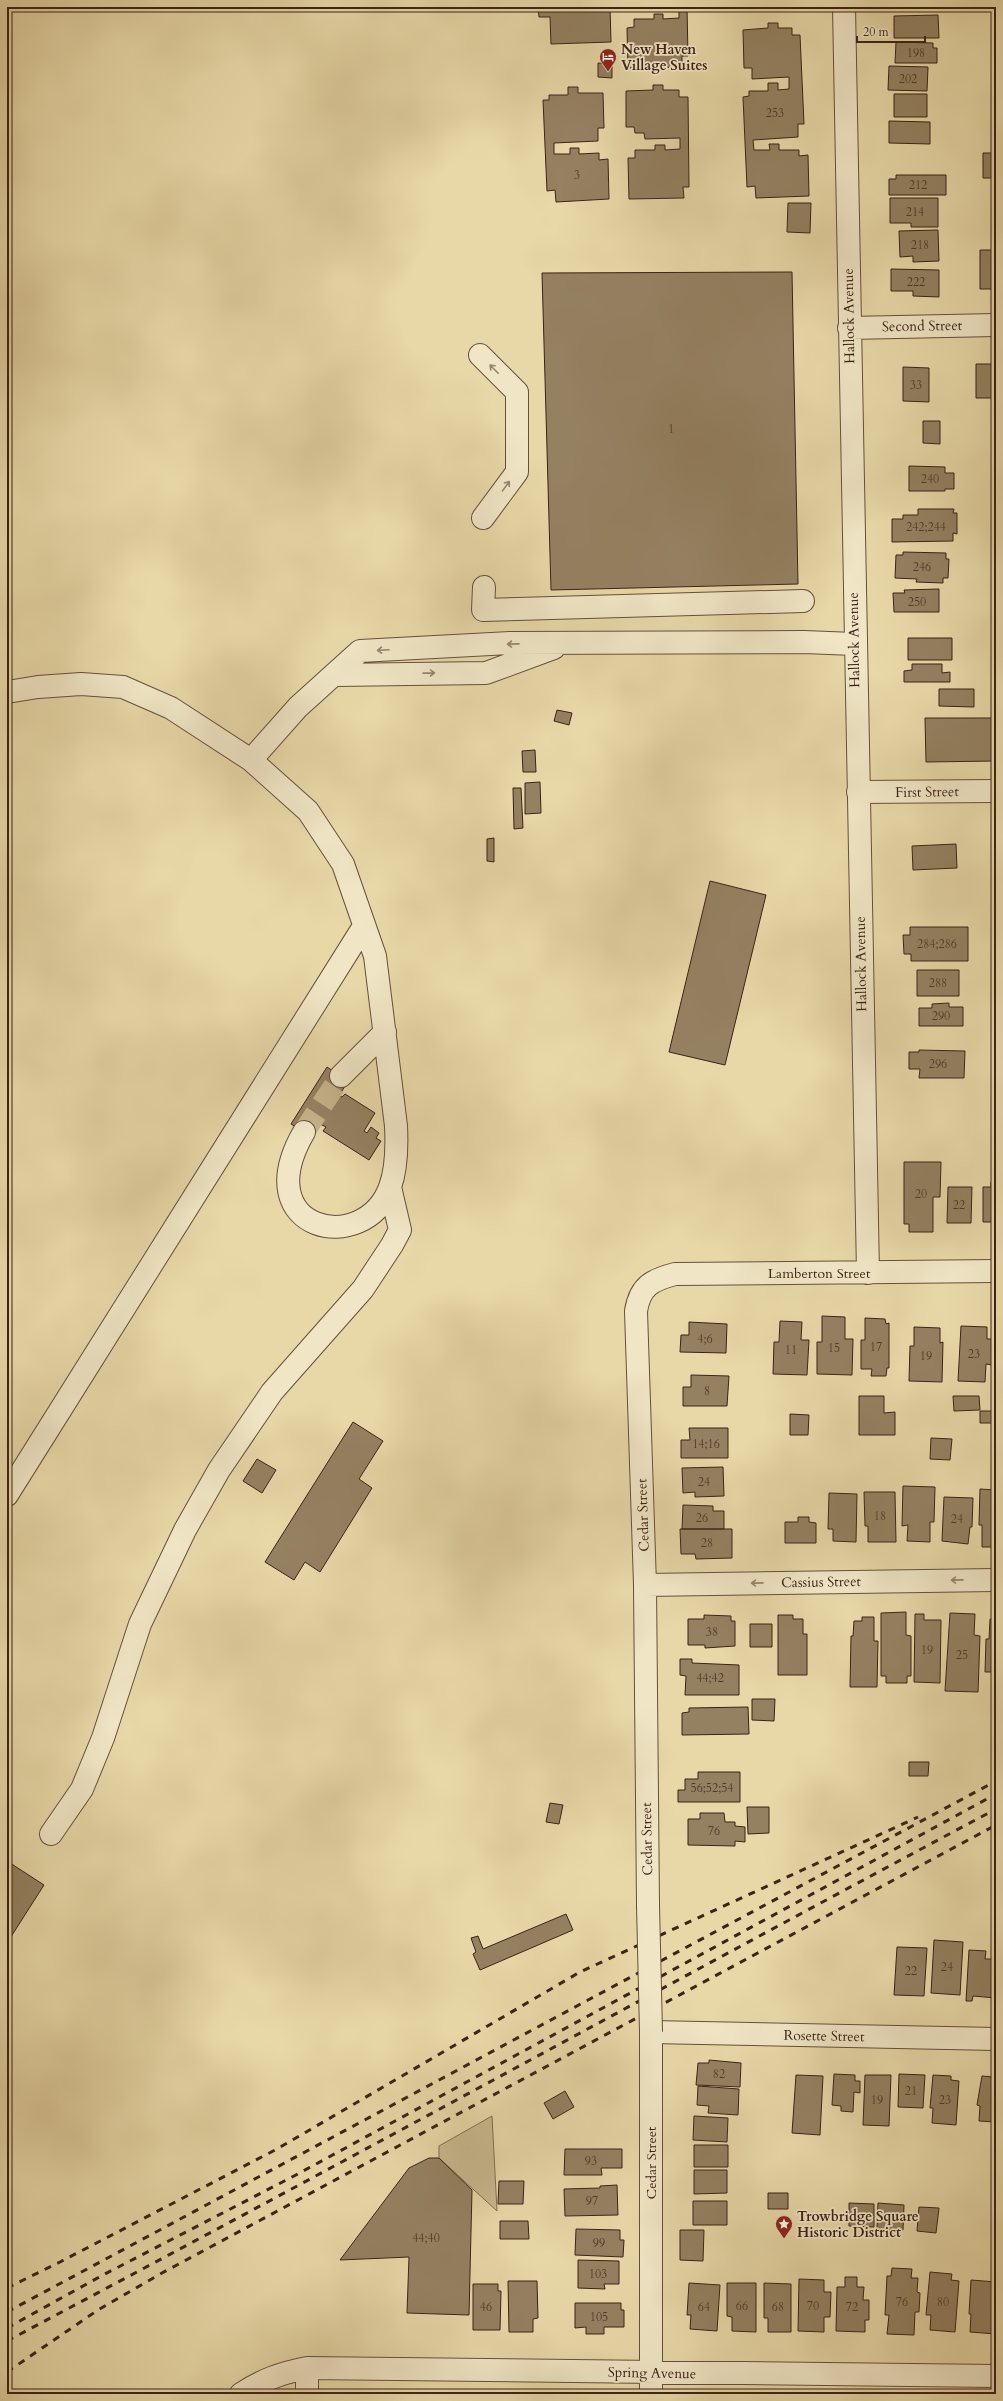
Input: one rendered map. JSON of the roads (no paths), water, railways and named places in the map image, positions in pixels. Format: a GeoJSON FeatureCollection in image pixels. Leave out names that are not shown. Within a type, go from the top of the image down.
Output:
{"type":"FeatureCollection","features":[{"type":"Feature","properties":{"kind":"street","name":"Hallock Avenue"},"geometry":{"type":"LineString","coordinates":[[844,7],[854,644],[868,1273]]}},
{"type":"Feature","properties":{"kind":"street","name":"Second Street"},"geometry":{"type":"LineString","coordinates":[[849,328],[996,325]]}},
{"type":"Feature","properties":{"kind":"street"},"geometry":{"type":"LineString","coordinates":[[480,355],[516,392],[517,472],[483,518]]}},
{"type":"Feature","properties":{"kind":"street"},"geometry":{"type":"LineString","coordinates":[[484,587],[483,610],[803,601]]}},
{"type":"Feature","properties":{"kind":"street"},"geometry":{"type":"LineString","coordinates":[[251,760],[298,707],[360,651],[566,643],[808,642],[854,644]]}},
{"type":"Feature","properties":{"kind":"street"},"geometry":{"type":"LineString","coordinates":[[334,675],[486,674],[566,643]]}},
{"type":"Feature","properties":{"kind":"street"},"geometry":{"type":"LineString","coordinates":[[7,692],[38,687],[81,684],[123,687],[171,708],[251,760],[308,811],[343,864],[375,956],[396,1126],[397,1154],[390,1187],[382,1203],[370,1216],[339,1227],[320,1226],[302,1216],[292,1203],[287,1181],[294,1150],[304,1132]]}},
{"type":"Feature","properties":{"kind":"street","name":"First Street"},"geometry":{"type":"LineString","coordinates":[[858,792],[996,791]]}},
{"type":"Feature","properties":{"kind":"street"},"geometry":{"type":"LineString","coordinates":[[7,1496],[364,926]]}},
{"type":"Feature","properties":{"kind":"street"},"geometry":{"type":"LineString","coordinates":[[340,1076],[385,1032]]}},
{"type":"Feature","properties":{"kind":"street"},"geometry":{"type":"LineString","coordinates":[[51,1834],[82,1790],[105,1731],[140,1624],[185,1530],[219,1470],[272,1392],[363,1289],[400,1230],[390,1187]]}},
{"type":"Feature","properties":{"kind":"street","name":"Lamberton Street"},"geometry":{"type":"LineString","coordinates":[[646,1287],[658,1279],[675,1274],[996,1271]]}},
{"type":"Feature","properties":{"kind":"street","name":"Cedar Street"},"geometry":{"type":"LineString","coordinates":[[646,1287],[638,1298],[636,1311],[645,1585],[648,1905],[655,2034],[651,2384]]}},
{"type":"Feature","properties":{"kind":"street","name":"Cassius Street"},"geometry":{"type":"LineString","coordinates":[[645,1585],[996,1580]]}},
{"type":"Feature","properties":{"kind":"street","name":"Rosette Street"},"geometry":{"type":"LineString","coordinates":[[655,2034],[996,2040]]}},
{"type":"Feature","properties":{"kind":"street"},"geometry":{"type":"LineString","coordinates":[[307,2368],[307,2394]]}},
{"type":"Feature","properties":{"kind":"street","name":"Spring Avenue"},"geometry":{"type":"LineString","coordinates":[[241,2394],[260,2381],[281,2372],[307,2368],[651,2384],[983,2382]]}},
{"type":"Feature","properties":{"kind":"tunnel"},"geometry":{"type":"LineString","coordinates":[[304,1132],[341,1076]]}},
{"type":"Feature","properties":{"kind":"railway"},"geometry":{"type":"LineString","coordinates":[[7,2312],[996,1781]]}},
{"type":"Feature","properties":{"kind":"railway"},"geometry":{"type":"LineString","coordinates":[[7,2328],[103,2275],[294,2176],[996,1794]]}},
{"type":"Feature","properties":{"kind":"railway"},"geometry":{"type":"LineString","coordinates":[[7,2341],[255,2209],[996,1809]]}},
{"type":"Feature","properties":{"kind":"railway"},"geometry":{"type":"LineString","coordinates":[[7,2288],[277,2149],[580,1972],[918,1817]]}},
{"type":"Feature","properties":{"kind":"railway"},"geometry":{"type":"LineString","coordinates":[[7,2372],[98,2310],[162,2273],[996,1825]]}},
{"type":"Feature","properties":{"kind":"place","name":"New Haven Village Suites"},"geometry":{"type":"Point","coordinates":[608,72]}},
{"type":"Feature","properties":{"kind":"place","name":"Trowbridge Square Historic District"},"geometry":{"type":"Point","coordinates":[784,2239]}}]}
